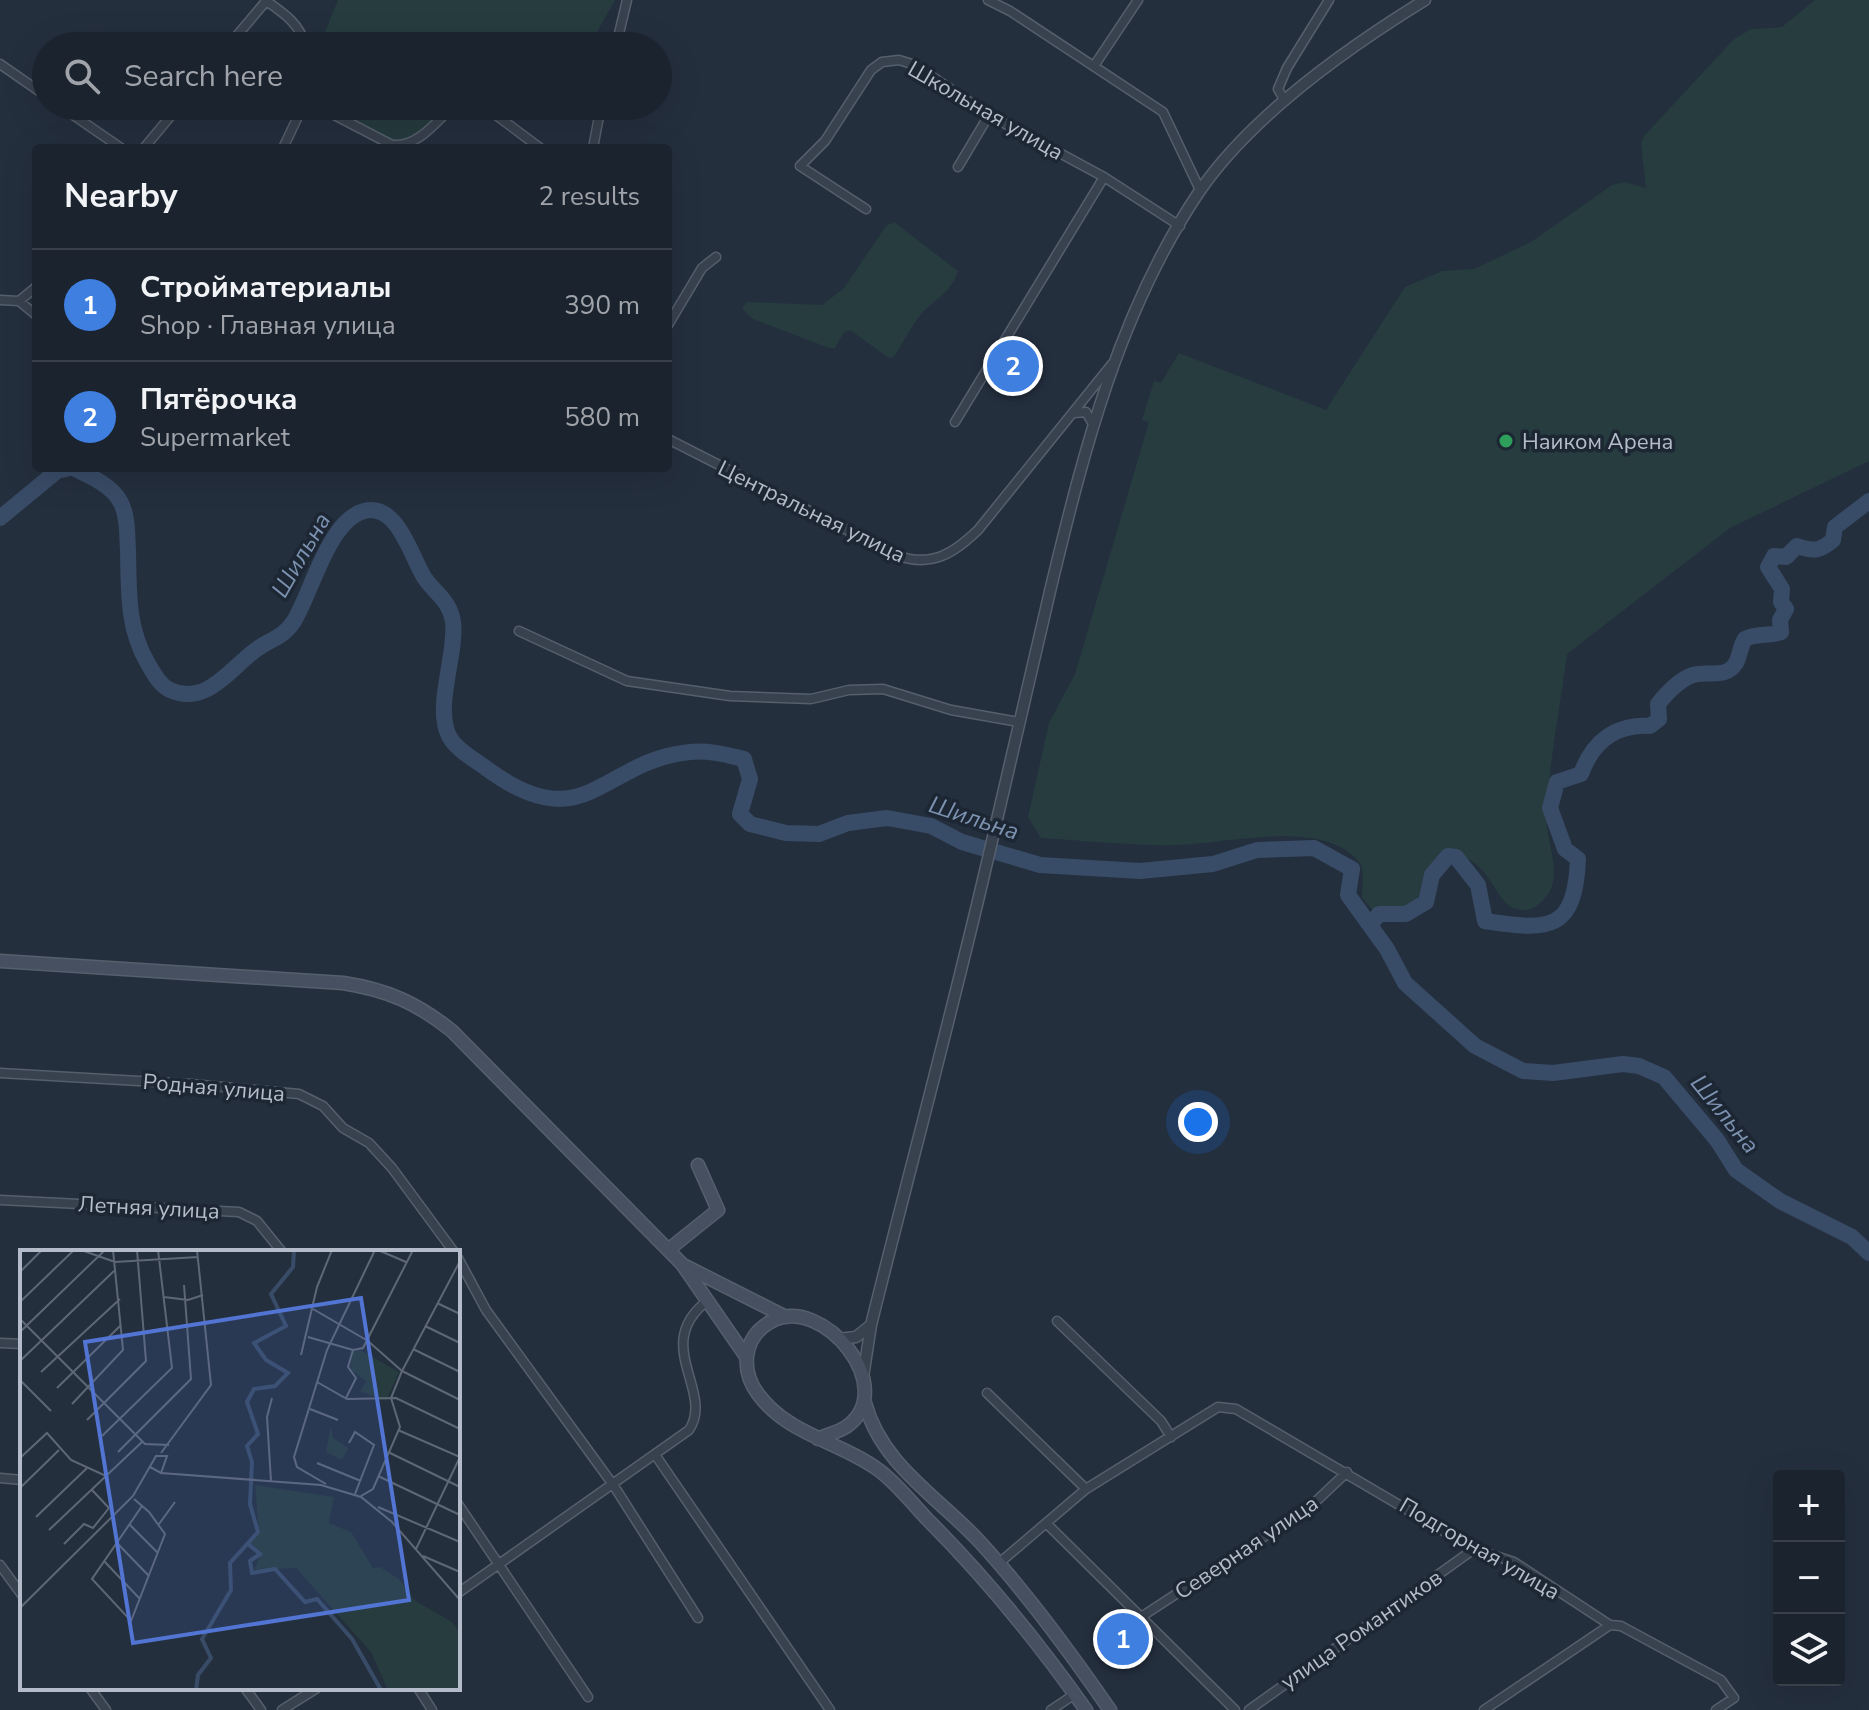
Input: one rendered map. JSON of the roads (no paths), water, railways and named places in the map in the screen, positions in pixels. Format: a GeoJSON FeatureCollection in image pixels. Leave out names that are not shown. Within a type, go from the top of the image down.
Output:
{"type":"FeatureCollection","features":[{"type":"Feature","properties":{"kind":"main road"},"geometry":{"type":"LineString","coordinates":[[0,961],[343,983],[383,989],[420,1005],[452,1031],[682,1264],[745,1355],[748,1375],[757,1393],[798,1431],[880,1471],[977,1570],[1086,1710]]}},
{"type":"Feature","properties":{"kind":"main road"},"geometry":{"type":"LineString","coordinates":[[668,1250],[718,1210],[698,1165]]}},
{"type":"Feature","properties":{"kind":"main road"},"geometry":{"type":"LineString","coordinates":[[682,1264],[786,1317]]}},
{"type":"Feature","properties":{"kind":"main road"},"geometry":{"type":"LineString","coordinates":[[745,1355],[755,1336],[771,1321],[794,1315],[817,1323],[838,1339],[855,1359],[863,1378],[871,1427],[888,1453],[998,1564],[1110,1710]]}},
{"type":"Feature","properties":{"kind":"main road"},"geometry":{"type":"LineString","coordinates":[[818,1439],[846,1427],[865,1403]]}},
{"type":"Feature","properties":{"kind":"street"},"geometry":{"type":"LineString","coordinates":[[240,32],[266,0],[289,17],[300,32]]}},
{"type":"Feature","properties":{"kind":"street"},"geometry":{"type":"LineString","coordinates":[[619,32],[627,0]]}},
{"type":"Feature","properties":{"kind":"street"},"geometry":{"type":"LineString","coordinates":[[988,0],[1163,112],[1179,137],[1200,190]]}},
{"type":"Feature","properties":{"kind":"street"},"geometry":{"type":"LineString","coordinates":[[1094,66],[1138,0]]}},
{"type":"Feature","properties":{"kind":"street"},"geometry":{"type":"LineString","coordinates":[[1285,101],[1278,89],[1287,68],[1329,0]]}},
{"type":"Feature","properties":{"kind":"street"},"geometry":{"type":"LineString","coordinates":[[863,1378],[871,1325],[1019,722],[1093,424],[1112,364],[1134,312],[1200,190],[1314,75],[1425,0]]}},
{"type":"Feature","properties":{"kind":"street","name":"Школьная улица"},"geometry":{"type":"LineString","coordinates":[[866,209],[800,166],[825,141],[871,70],[882,62],[899,60],[915,65],[989,115],[1104,177],[1180,226]]}},
{"type":"Feature","properties":{"kind":"street"},"geometry":{"type":"LineString","coordinates":[[0,64],[32,86]]}},
{"type":"Feature","properties":{"kind":"street"},"geometry":{"type":"LineString","coordinates":[[958,167],[989,115]]}},
{"type":"Feature","properties":{"kind":"street"},"geometry":{"type":"LineString","coordinates":[[80,120],[115,144]]}},
{"type":"Feature","properties":{"kind":"street"},"geometry":{"type":"LineString","coordinates":[[147,144],[167,120]]}},
{"type":"Feature","properties":{"kind":"street"},"geometry":{"type":"LineString","coordinates":[[285,144],[296,120]]}},
{"type":"Feature","properties":{"kind":"street"},"geometry":{"type":"LineString","coordinates":[[344,120],[390,144]]}},
{"type":"Feature","properties":{"kind":"street"},"geometry":{"type":"LineString","coordinates":[[408,144],[438,120]]}},
{"type":"Feature","properties":{"kind":"street"},"geometry":{"type":"LineString","coordinates":[[503,120],[535,144]]}},
{"type":"Feature","properties":{"kind":"street"},"geometry":{"type":"LineString","coordinates":[[594,144],[598,120]]}},
{"type":"Feature","properties":{"kind":"street"},"geometry":{"type":"LineString","coordinates":[[955,422],[1104,177]]}},
{"type":"Feature","properties":{"kind":"street"},"geometry":{"type":"LineString","coordinates":[[672,318],[702,268],[716,257]]}},
{"type":"Feature","properties":{"kind":"street"},"geometry":{"type":"LineString","coordinates":[[19,301],[32,290]]}},
{"type":"Feature","properties":{"kind":"street"},"geometry":{"type":"LineString","coordinates":[[0,300],[19,301],[32,312]]}},
{"type":"Feature","properties":{"kind":"street","name":"Центральная улица"},"geometry":{"type":"LineString","coordinates":[[672,441],[898,556],[926,562],[960,548],[978,530],[1112,364]]}},
{"type":"Feature","properties":{"kind":"street"},"geometry":{"type":"LineString","coordinates":[[1073,413],[1086,412],[1093,424]]}},
{"type":"Feature","properties":{"kind":"street"},"geometry":{"type":"LineString","coordinates":[[519,631],[627,681],[730,696],[798,699],[883,689],[951,710],[1019,722]]}},
{"type":"Feature","properties":{"kind":"street","name":"Родная улица"},"geometry":{"type":"LineString","coordinates":[[0,1073],[191,1084],[299,1094],[323,1106],[343,1128],[369,1143],[392,1168],[453,1250]]}},
{"type":"Feature","properties":{"kind":"street","name":"Летняя улица"},"geometry":{"type":"LineString","coordinates":[[0,1200],[239,1212],[257,1221],[280,1250]]}},
{"type":"Feature","properties":{"kind":"street"},"geometry":{"type":"LineString","coordinates":[[460,1262],[486,1310],[614,1486],[698,1618]]}},
{"type":"Feature","properties":{"kind":"street"},"geometry":{"type":"LineString","coordinates":[[460,1592],[614,1486],[689,1430],[696,1419],[695,1393],[686,1371],[683,1340],[691,1318],[707,1301]]}},
{"type":"Feature","properties":{"kind":"street"},"geometry":{"type":"LineString","coordinates":[[998,1564],[1086,1489],[1171,1437],[1161,1421],[1057,1321]]}},
{"type":"Feature","properties":{"kind":"street"},"geometry":{"type":"LineString","coordinates":[[838,1339],[856,1337],[871,1325]]}},
{"type":"Feature","properties":{"kind":"street"},"geometry":{"type":"LineString","coordinates":[[0,1343],[20,1344]]}},
{"type":"Feature","properties":{"kind":"street"},"geometry":{"type":"LineString","coordinates":[[987,1393],[1086,1489]]}},
{"type":"Feature","properties":{"kind":"street","name":"Подгорная улица"},"geometry":{"type":"LineString","coordinates":[[1171,1437],[1218,1407],[1236,1409],[1474,1549],[1514,1562],[1610,1625],[1621,1626],[1721,1680],[1734,1698],[1716,1710]]}},
{"type":"Feature","properties":{"kind":"street"},"geometry":{"type":"LineString","coordinates":[[656,1456],[828,1710]]}},
{"type":"Feature","properties":{"kind":"street","name":"Северная улица"},"geometry":{"type":"LineString","coordinates":[[1141,1617],[1311,1506],[1347,1472]]}},
{"type":"Feature","properties":{"kind":"street"},"geometry":{"type":"LineString","coordinates":[[0,1478],[20,1480]]}},
{"type":"Feature","properties":{"kind":"street"},"geometry":{"type":"LineString","coordinates":[[460,1507],[588,1697]]}},
{"type":"Feature","properties":{"kind":"street"},"geometry":{"type":"LineString","coordinates":[[1046,1523],[1235,1710]]}},
{"type":"Feature","properties":{"kind":"street","name":"улица Романтиков"},"geometry":{"type":"LineString","coordinates":[[1249,1710],[1474,1549]]}},
{"type":"Feature","properties":{"kind":"street"},"geometry":{"type":"LineString","coordinates":[[0,1565],[20,1592]]}},
{"type":"Feature","properties":{"kind":"street"},"geometry":{"type":"LineString","coordinates":[[1484,1710],[1610,1625]]}},
{"type":"Feature","properties":{"kind":"street"},"geometry":{"type":"LineString","coordinates":[[91,1690],[106,1710]]}},
{"type":"Feature","properties":{"kind":"street"},"geometry":{"type":"LineString","coordinates":[[246,1690],[261,1710]]}},
{"type":"Feature","properties":{"kind":"street"},"geometry":{"type":"LineString","coordinates":[[282,1710],[314,1690]]}},
{"type":"Feature","properties":{"kind":"street"},"geometry":{"type":"LineString","coordinates":[[419,1690],[432,1710]]}},
{"type":"Feature","properties":{"kind":"street"},"geometry":{"type":"LineString","coordinates":[[1051,1710],[1075,1694]]}},
{"type":"Feature","properties":{"kind":"waterway","name":"Шильна"},"geometry":{"type":"LineString","coordinates":[[0,518],[56,472]]}},
{"type":"Feature","properties":{"kind":"waterway","name":"Шильна"},"geometry":{"type":"LineString","coordinates":[[81,472],[107,487],[121,503],[127,527],[132,622],[140,649],[154,674],[170,690],[183,694],[207,689],[257,649],[286,631],[301,608],[322,559],[340,528],[351,517],[376,510],[394,522],[402,533],[424,577],[451,614],[452,649],[444,710],[449,736],[467,755],[523,790],[550,798],[573,797],[660,758],[704,752],[744,759],[750,779],[740,814],[750,824],[786,833],[819,834],[848,823],[887,818],[931,826],[962,842],[1040,865],[1140,871],[1213,864],[1257,850],[1314,848],[1352,869],[1348,895],[1387,949],[1405,983],[1475,1046],[1523,1071],[1553,1073],[1623,1064],[1639,1066],[1664,1077],[1717,1140],[1736,1170],[1780,1201],[1852,1237],[1869,1253]]}},
{"type":"Feature","properties":{"kind":"waterway"},"geometry":{"type":"LineString","coordinates":[[1371,924],[1379,914],[1406,914],[1426,902],[1432,875],[1448,856],[1456,857],[1478,885],[1485,921],[1527,926],[1555,921],[1571,900],[1578,859],[1565,849],[1550,808],[1557,782],[1581,774],[1592,752],[1607,737],[1627,728],[1650,726],[1659,719],[1658,704],[1683,680],[1693,675],[1727,671],[1736,663],[1745,639],[1781,632],[1780,620],[1786,609],[1781,602],[1782,589],[1768,567],[1774,556],[1786,557],[1797,546],[1812,550],[1824,546],[1833,540],[1835,527],[1869,501]]}},
{"type":"Feature","properties":{"kind":"place","name":"Пятёрочка"},"geometry":{"type":"Point","coordinates":[1013,366]}},
{"type":"Feature","properties":{"kind":"place","name":"Наиком Арена"},"geometry":{"type":"Point","coordinates":[1506,441]}},
{"type":"Feature","properties":{"kind":"place","name":"Стройматериалы"},"geometry":{"type":"Point","coordinates":[1123,1639]}}]}
